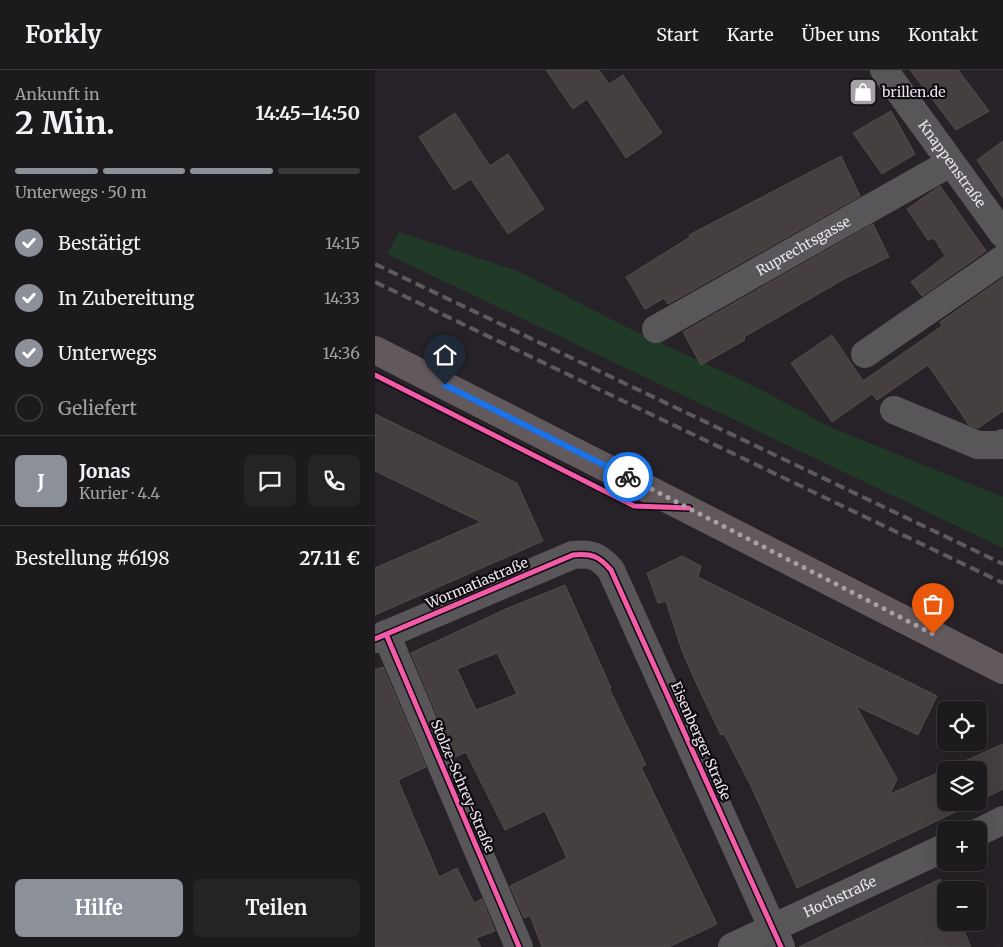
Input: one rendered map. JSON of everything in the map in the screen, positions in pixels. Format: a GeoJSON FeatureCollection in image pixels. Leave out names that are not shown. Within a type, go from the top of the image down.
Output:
{"type":"FeatureCollection","features":[{"type":"Feature","properties":{"kind":"main road"},"geometry":{"type":"LineString","coordinates":[[375,350],[1003,670]]}},
{"type":"Feature","properties":{"kind":"street","name":"Knappenstraße"},"geometry":{"type":"LineString","coordinates":[[884,70],[1003,234]]}},
{"type":"Feature","properties":{"kind":"street","name":"Ruprechtsgasse"},"geometry":{"type":"LineString","coordinates":[[656,329],[950,163]]}},
{"type":"Feature","properties":{"kind":"street"},"geometry":{"type":"LineString","coordinates":[[865,354],[1003,259]]}},
{"type":"Feature","properties":{"kind":"street"},"geometry":{"type":"LineString","coordinates":[[894,410],[978,445],[1000,445],[1003,443]]}},
{"type":"Feature","properties":{"kind":"street","name":"Wormatiastraße"},"geometry":{"type":"LineString","coordinates":[[380,637],[573,555],[589,553]]}},
{"type":"Feature","properties":{"kind":"street","name":"Eisenberger Straße"},"geometry":{"type":"LineString","coordinates":[[589,553],[601,558],[611,570],[777,938]]}},
{"type":"Feature","properties":{"kind":"street","name":"Stolze-Schrey-Straße"},"geometry":{"type":"LineString","coordinates":[[380,637],[519,947]]}},
{"type":"Feature","properties":{"kind":"street"},"geometry":{"type":"LineString","coordinates":[[987,828],[1003,820]]}},
{"type":"Feature","properties":{"kind":"street","name":"Hochstraße"},"geometry":{"type":"LineString","coordinates":[[732,947],[777,938],[937,852]]}},
{"type":"Feature","properties":{"kind":"green space"},"geometry":{"type":"Polygon","coordinates":[[[399,232],[518,271],[624,326],[756,387],[832,428],[1003,497],[1003,548],[387,254],[399,232]]]}},
{"type":"Feature","properties":{"kind":"building"},"geometry":{"type":"Polygon","coordinates":[[[546,70],[599,70],[609,84],[623,75],[662,133],[626,158],[587,99],[573,109],[546,70]]]}},
{"type":"Feature","properties":{"kind":"building"},"geometry":{"type":"Polygon","coordinates":[[[910,70],[958,70],[989,111],[956,130],[910,70]]]}},
{"type":"Feature","properties":{"kind":"building"},"geometry":{"type":"Polygon","coordinates":[[[891,111],[915,154],[882,174],[853,133],[891,111]]]}},
{"type":"Feature","properties":{"kind":"building"},"geometry":{"type":"Polygon","coordinates":[[[455,113],[490,166],[508,154],[544,209],[508,234],[471,179],[454,190],[419,137],[455,113]]]}},
{"type":"Feature","properties":{"kind":"building"},"geometry":{"type":"Polygon","coordinates":[[[1003,141],[1003,198],[977,160],[1003,141]]]}},
{"type":"Feature","properties":{"kind":"building"},"geometry":{"type":"Polygon","coordinates":[[[841,156],[860,196],[668,304],[664,298],[645,309],[626,277],[690,237],[689,235],[841,156]]]}},
{"type":"Feature","properties":{"kind":"building"},"geometry":{"type":"Polygon","coordinates":[[[940,186],[986,251],[922,296],[911,282],[945,256],[934,238],[928,240],[907,209],[940,186]]]}},
{"type":"Feature","properties":{"kind":"building"},"geometry":{"type":"Polygon","coordinates":[[[873,224],[889,257],[844,279],[744,337],[745,340],[701,365],[683,332],[873,224]]]}},
{"type":"Feature","properties":{"kind":"building"},"geometry":{"type":"Polygon","coordinates":[[[1003,278],[1003,411],[978,428],[969,425],[928,365],[877,400],[872,394],[832,422],[791,363],[832,335],[863,381],[942,326],[940,322],[1003,278]]]}},
{"type":"Feature","properties":{"kind":"building"},"geometry":{"type":"Polygon","coordinates":[[[375,414],[517,483],[543,541],[375,615],[375,568],[481,522],[375,471],[375,414]]]}},
{"type":"Feature","properties":{"kind":"building"},"geometry":{"type":"Polygon","coordinates":[[[682,556],[701,566],[698,577],[937,696],[918,735],[856,706],[897,779],[890,794],[937,773],[937,811],[957,811],[797,888],[751,786],[724,734],[721,735],[699,689],[682,651],[666,601],[658,603],[647,573],[682,556]]]}},
{"type":"Feature","properties":{"kind":"building"},"geometry":{"type":"Polygon","coordinates":[[[565,585],[611,688],[609,688],[646,765],[641,767],[717,924],[669,947],[542,947],[530,915],[524,918],[510,886],[567,858],[545,811],[505,830],[466,752],[455,757],[411,653],[506,609],[565,585]],[[497,653],[457,669],[476,710],[517,694],[497,653]]]}},
{"type":"Feature","properties":{"kind":"building"},"geometry":{"type":"Polygon","coordinates":[[[383,667],[426,767],[398,780],[439,877],[457,868],[474,903],[482,899],[495,931],[476,938],[481,947],[375,947],[375,670],[383,667]]]}},
{"type":"Feature","properties":{"kind":"building"},"geometry":{"type":"Polygon","coordinates":[[[1003,744],[1003,789],[987,797],[987,761],[965,761],[1003,744]]]}},
{"type":"Feature","properties":{"kind":"building"},"geometry":{"type":"Polygon","coordinates":[[[940,879],[941,881],[937,881],[937,931],[964,931],[971,947],[799,947],[940,879]]]}},
{"type":"Feature","properties":{"kind":"railway"},"geometry":{"type":"LineString","coordinates":[[375,264],[1003,564]]}},
{"type":"Feature","properties":{"kind":"railway"},"geometry":{"type":"LineString","coordinates":[[375,282],[1003,583]]}},
{"type":"Feature","properties":{"kind":"cycle path"},"geometry":{"type":"LineString","coordinates":[[375,375],[634,506],[689,508]]}},
{"type":"Feature","properties":{"kind":"cycle path"},"geometry":{"type":"LineString","coordinates":[[375,639],[573,555],[590,555],[603,561],[611,570],[781,947]]}},
{"type":"Feature","properties":{"kind":"cycle path"},"geometry":{"type":"LineString","coordinates":[[386,634],[519,947]]}},
{"type":"Feature","properties":{"kind":"way so far"},"geometry":{"type":"LineString","coordinates":[[628,477],[933,634]]}},
{"type":"Feature","properties":{"kind":"place","name":"brillen.de"},"geometry":{"type":"Point","coordinates":[863,92]}},
{"type":"Feature","properties":{"kind":"route"},"geometry":{"type":"LineString","coordinates":[[445,385],[628,477]]}}]}
